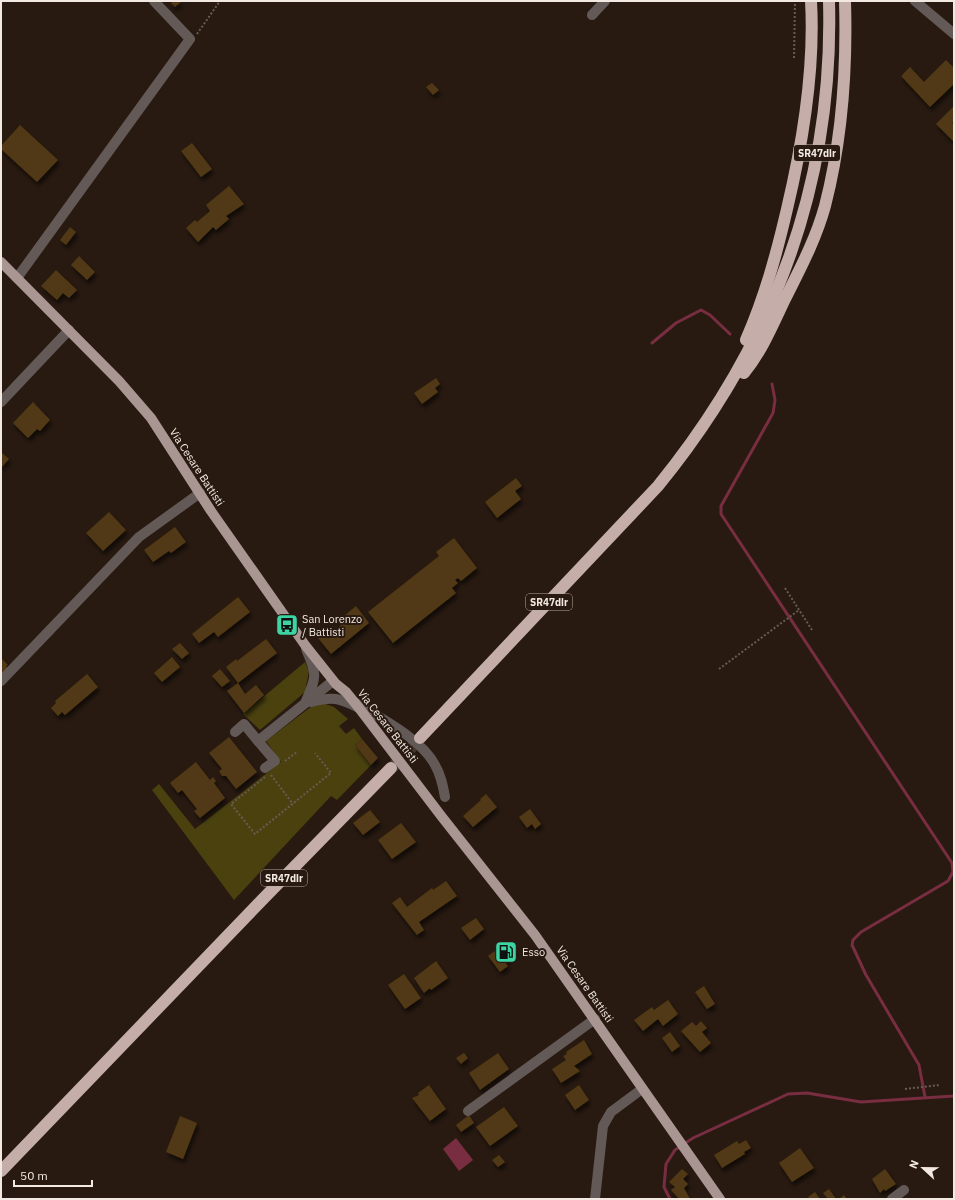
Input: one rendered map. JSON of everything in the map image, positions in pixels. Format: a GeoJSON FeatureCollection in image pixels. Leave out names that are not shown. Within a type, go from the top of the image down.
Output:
{"type":"FeatureCollection","features":[{"type":"Feature","properties":{"kind":"highway"},"geometry":{"type":"LineString","coordinates":[[718,405],[763,298],[772,271],[792,187],[800,150],[808,88],[811,1]]}},
{"type":"Feature","properties":{"kind":"highway","name":"SR47dir"},"geometry":{"type":"LineString","coordinates":[[420,738],[640,507],[681,458],[718,405],[763,322],[782,276],[801,223],[811,185],[824,110],[829,1]]}},
{"type":"Feature","properties":{"kind":"highway"},"geometry":{"type":"LineString","coordinates":[[718,405],[760,351],[804,260],[825,207],[837,141],[843,92],[846,26],[845,1]]}},
{"type":"Feature","properties":{"kind":"highway","name":"SR47dir"},"geometry":{"type":"LineString","coordinates":[[1,1171],[391,768]]}},
{"type":"Feature","properties":{"kind":"main road","name":"Via Cesare Battisti"},"geometry":{"type":"LineString","coordinates":[[1,262],[119,381],[151,418],[200,493],[305,645],[333,681],[356,704],[442,817],[535,935],[595,1019],[642,1090],[683,1145],[720,1199]]}},
{"type":"Feature","properties":{"kind":"street"},"geometry":{"type":"LineString","coordinates":[[20,280],[190,40],[154,1]]}},
{"type":"Feature","properties":{"kind":"street"},"geometry":{"type":"LineString","coordinates":[[592,15],[605,1]]}},
{"type":"Feature","properties":{"kind":"street"},"geometry":{"type":"LineString","coordinates":[[915,1],[954,34]]}},
{"type":"Feature","properties":{"kind":"street"},"geometry":{"type":"LineString","coordinates":[[921,1],[926,11]]}},
{"type":"Feature","properties":{"kind":"street"},"geometry":{"type":"LineString","coordinates":[[1,402],[69,330]]}},
{"type":"Feature","properties":{"kind":"street"},"geometry":{"type":"LineString","coordinates":[[1,681],[140,537],[200,493]]}},
{"type":"Feature","properties":{"kind":"street"},"geometry":{"type":"LineString","coordinates":[[305,645],[316,671],[313,687],[305,703]]}},
{"type":"Feature","properties":{"kind":"street"},"geometry":{"type":"LineString","coordinates":[[258,740],[333,681]]}},
{"type":"Feature","properties":{"kind":"street"},"geometry":{"type":"LineString","coordinates":[[305,703],[331,698],[356,704],[405,734],[423,749],[435,763],[442,780],[445,797]]}},
{"type":"Feature","properties":{"kind":"street"},"geometry":{"type":"LineString","coordinates":[[235,732],[244,724],[274,761],[270,770]]}},
{"type":"Feature","properties":{"kind":"street"},"geometry":{"type":"LineString","coordinates":[[468,1111],[595,1019]]}},
{"type":"Feature","properties":{"kind":"street"},"geometry":{"type":"LineString","coordinates":[[594,1199],[603,1126],[610,1112],[642,1090]]}},
{"type":"Feature","properties":{"kind":"street"},"geometry":{"type":"LineString","coordinates":[[892,1199],[904,1190]]}},
{"type":"Feature","properties":{"kind":"path"},"geometry":{"type":"LineString","coordinates":[[190,40],[198,33],[220,1]]}},
{"type":"Feature","properties":{"kind":"path"},"geometry":{"type":"LineString","coordinates":[[794,58],[796,1]]}},
{"type":"Feature","properties":{"kind":"path"},"geometry":{"type":"LineString","coordinates":[[785,588],[812,630]]}},
{"type":"Feature","properties":{"kind":"path"},"geometry":{"type":"LineString","coordinates":[[719,669],[799,610]]}},
{"type":"Feature","properties":{"kind":"path"},"geometry":{"type":"LineString","coordinates":[[280,765],[297,752]]}},
{"type":"Feature","properties":{"kind":"path"},"geometry":{"type":"LineString","coordinates":[[294,804],[270,770],[231,804],[255,834],[294,804],[331,773],[315,753]]}},
{"type":"Feature","properties":{"kind":"path"},"geometry":{"type":"LineString","coordinates":[[905,1090],[940,1085]]}},
{"type":"Feature","properties":{"kind":"shaded area"},"geometry":{"type":"Polygon","coordinates":[[[305,662],[309,671],[305,692],[260,730],[243,714],[305,662]]]}},
{"type":"Feature","properties":{"kind":"shaded area"},"geometry":{"type":"Polygon","coordinates":[[[323,703],[334,707],[348,719],[339,726],[346,734],[354,728],[362,739],[355,745],[371,765],[337,800],[331,796],[234,900],[152,790],[159,784],[195,829],[281,762],[266,741],[312,706],[323,703]]]}},
{"type":"Feature","properties":{"kind":"shaded area"},"geometry":{"type":"Polygon","coordinates":[[[456,1138],[473,1160],[459,1171],[443,1149],[456,1138]]]}},
{"type":"Feature","properties":{"kind":"building"},"geometry":{"type":"Polygon","coordinates":[[[173,1],[182,1],[175,7],[171,3],[173,1]]]}},
{"type":"Feature","properties":{"kind":"building"},"geometry":{"type":"Polygon","coordinates":[[[946,60],[954,68],[954,84],[930,107],[901,76],[910,67],[924,82],[946,60]]]}},
{"type":"Feature","properties":{"kind":"building"},"geometry":{"type":"Polygon","coordinates":[[[432,83],[439,90],[433,95],[426,87],[432,83]]]}},
{"type":"Feature","properties":{"kind":"building"},"geometry":{"type":"Polygon","coordinates":[[[954,106],[954,121],[952,123],[954,124],[954,142],[936,124],[954,106]]]}},
{"type":"Feature","properties":{"kind":"building"},"geometry":{"type":"Polygon","coordinates":[[[20,125],[58,160],[37,182],[1,149],[1,146],[20,125]]]}},
{"type":"Feature","properties":{"kind":"building"},"geometry":{"type":"Polygon","coordinates":[[[192,143],[212,169],[201,177],[181,151],[192,143]]]}},
{"type":"Feature","properties":{"kind":"building"},"geometry":{"type":"Polygon","coordinates":[[[229,186],[244,204],[226,216],[229,219],[216,230],[213,227],[198,242],[186,228],[195,220],[197,222],[210,211],[206,205],[229,186]]]}},
{"type":"Feature","properties":{"kind":"building"},"geometry":{"type":"Polygon","coordinates":[[[70,227],[76,232],[66,245],[60,240],[70,227]]]}},
{"type":"Feature","properties":{"kind":"building"},"geometry":{"type":"Polygon","coordinates":[[[79,256],[95,272],[87,280],[71,265],[79,256]]]}},
{"type":"Feature","properties":{"kind":"building"},"geometry":{"type":"Polygon","coordinates":[[[56,270],[77,290],[69,298],[63,293],[57,300],[41,286],[56,270]]]}},
{"type":"Feature","properties":{"kind":"building"},"geometry":{"type":"Polygon","coordinates":[[[436,378],[440,384],[435,388],[438,392],[422,404],[414,393],[436,378]]]}},
{"type":"Feature","properties":{"kind":"building"},"geometry":{"type":"Polygon","coordinates":[[[33,402],[50,420],[40,431],[37,429],[28,438],[13,423],[33,402]]]}},
{"type":"Feature","properties":{"kind":"building"},"geometry":{"type":"Polygon","coordinates":[[[1,452],[9,459],[1,468],[1,452]]]}},
{"type":"Feature","properties":{"kind":"building"},"geometry":{"type":"Polygon","coordinates":[[[516,478],[522,486],[515,491],[521,499],[497,518],[485,502],[516,478]]]}},
{"type":"Feature","properties":{"kind":"building"},"geometry":{"type":"Polygon","coordinates":[[[109,512],[126,530],[103,551],[86,533],[109,512]]]}},
{"type":"Feature","properties":{"kind":"building"},"geometry":{"type":"Polygon","coordinates":[[[175,527],[186,542],[171,553],[169,551],[153,562],[144,550],[175,527]]]}},
{"type":"Feature","properties":{"kind":"building"},"geometry":{"type":"Polygon","coordinates":[[[454,538],[477,568],[461,581],[458,578],[455,580],[458,583],[452,588],[456,593],[393,643],[368,612],[439,556],[436,552],[454,538]]]}},
{"type":"Feature","properties":{"kind":"building"},"geometry":{"type":"Polygon","coordinates":[[[238,597],[250,612],[218,637],[214,632],[199,643],[192,634],[238,597]]]}},
{"type":"Feature","properties":{"kind":"building"},"geometry":{"type":"Polygon","coordinates":[[[356,606],[369,623],[331,654],[318,638],[324,633],[327,636],[341,625],[338,621],[356,606]]]}},
{"type":"Feature","properties":{"kind":"building"},"geometry":{"type":"Polygon","coordinates":[[[266,639],[277,653],[238,683],[226,667],[236,659],[237,661],[266,639]]]}},
{"type":"Feature","properties":{"kind":"building"},"geometry":{"type":"Polygon","coordinates":[[[180,643],[189,653],[182,659],[172,649],[180,643]]]}},
{"type":"Feature","properties":{"kind":"building"},"geometry":{"type":"Polygon","coordinates":[[[172,657],[180,667],[162,682],[154,673],[172,657]]]}},
{"type":"Feature","properties":{"kind":"building"},"geometry":{"type":"Polygon","coordinates":[[[1,658],[8,665],[6,666],[8,669],[1,675],[1,658]]]}},
{"type":"Feature","properties":{"kind":"building"},"geometry":{"type":"Polygon","coordinates":[[[220,669],[230,681],[222,687],[212,676],[220,669]]]}},
{"type":"Feature","properties":{"kind":"building"},"geometry":{"type":"Polygon","coordinates":[[[87,674],[98,687],[65,715],[62,712],[58,716],[51,708],[56,703],[55,701],[87,674]]]}},
{"type":"Feature","properties":{"kind":"building"},"geometry":{"type":"Polygon","coordinates":[[[238,683],[245,694],[256,685],[264,695],[244,713],[227,691],[238,683]]]}},
{"type":"Feature","properties":{"kind":"building"},"geometry":{"type":"Polygon","coordinates":[[[229,737],[257,772],[236,789],[226,776],[222,776],[219,771],[222,769],[209,753],[229,737]]]}},
{"type":"Feature","properties":{"kind":"building"},"geometry":{"type":"Polygon","coordinates":[[[362,739],[378,758],[371,765],[355,745],[362,739]]]}},
{"type":"Feature","properties":{"kind":"building"},"geometry":{"type":"Polygon","coordinates":[[[196,762],[210,780],[213,777],[216,781],[214,783],[225,798],[200,818],[194,811],[197,809],[182,790],[178,793],[170,783],[196,762]]]}},
{"type":"Feature","properties":{"kind":"building"},"geometry":{"type":"Polygon","coordinates":[[[486,794],[497,807],[473,827],[463,816],[486,794]]]}},
{"type":"Feature","properties":{"kind":"building"},"geometry":{"type":"Polygon","coordinates":[[[530,809],[541,824],[535,829],[532,824],[527,828],[519,817],[530,809]]]}},
{"type":"Feature","properties":{"kind":"building"},"geometry":{"type":"Polygon","coordinates":[[[370,810],[380,822],[363,835],[353,823],[370,810]]]}},
{"type":"Feature","properties":{"kind":"building"},"geometry":{"type":"Polygon","coordinates":[[[401,823],[416,842],[392,859],[378,840],[401,823]]]}},
{"type":"Feature","properties":{"kind":"building"},"geometry":{"type":"Polygon","coordinates":[[[446,881],[457,896],[419,922],[424,930],[417,935],[392,903],[400,897],[407,907],[432,888],[433,890],[446,881]]]}},
{"type":"Feature","properties":{"kind":"building"},"geometry":{"type":"Polygon","coordinates":[[[476,918],[484,929],[470,940],[461,928],[476,918]]]}},
{"type":"Feature","properties":{"kind":"building"},"geometry":{"type":"Polygon","coordinates":[[[509,945],[516,953],[504,961],[508,966],[500,972],[488,956],[496,950],[498,953],[509,945]]]}},
{"type":"Feature","properties":{"kind":"building"},"geometry":{"type":"Polygon","coordinates":[[[436,961],[448,978],[424,993],[414,978],[436,961]]]}},
{"type":"Feature","properties":{"kind":"building"},"geometry":{"type":"Polygon","coordinates":[[[404,974],[421,998],[405,1009],[388,985],[404,974]]]}},
{"type":"Feature","properties":{"kind":"building"},"geometry":{"type":"Polygon","coordinates":[[[704,986],[715,1004],[707,1009],[695,992],[704,986]]]}},
{"type":"Feature","properties":{"kind":"building"},"geometry":{"type":"Polygon","coordinates":[[[668,1000],[678,1014],[663,1026],[658,1019],[643,1031],[634,1020],[652,1007],[654,1010],[668,1000]]]}},
{"type":"Feature","properties":{"kind":"building"},"geometry":{"type":"Polygon","coordinates":[[[701,1021],[707,1028],[702,1032],[711,1043],[700,1052],[681,1031],[692,1022],[696,1026],[701,1021]]]}},
{"type":"Feature","properties":{"kind":"building"},"geometry":{"type":"Polygon","coordinates":[[[670,1032],[680,1046],[672,1052],[662,1038],[670,1032]]]}},
{"type":"Feature","properties":{"kind":"building"},"geometry":{"type":"Polygon","coordinates":[[[584,1040],[592,1054],[574,1066],[580,1071],[561,1083],[552,1069],[566,1060],[563,1056],[567,1054],[566,1052],[584,1040]]]}},
{"type":"Feature","properties":{"kind":"building"},"geometry":{"type":"Polygon","coordinates":[[[464,1053],[468,1058],[461,1064],[456,1058],[464,1053]]]}},
{"type":"Feature","properties":{"kind":"building"},"geometry":{"type":"Polygon","coordinates":[[[498,1053],[509,1069],[480,1090],[469,1073],[498,1053]]]}},
{"type":"Feature","properties":{"kind":"building"},"geometry":{"type":"Polygon","coordinates":[[[429,1085],[446,1109],[430,1121],[412,1098],[419,1095],[418,1093],[429,1085]]]}},
{"type":"Feature","properties":{"kind":"building"},"geometry":{"type":"Polygon","coordinates":[[[579,1085],[589,1100],[575,1110],[565,1095],[579,1085]]]}},
{"type":"Feature","properties":{"kind":"building"},"geometry":{"type":"Polygon","coordinates":[[[504,1107],[518,1126],[490,1146],[476,1127],[504,1107]]]}},
{"type":"Feature","properties":{"kind":"building"},"geometry":{"type":"Polygon","coordinates":[[[469,1115],[474,1123],[461,1132],[456,1125],[469,1115]]]}},
{"type":"Feature","properties":{"kind":"building"},"geometry":{"type":"Polygon","coordinates":[[[180,1116],[197,1123],[183,1159],[166,1152],[180,1116]]]}},
{"type":"Feature","properties":{"kind":"building"},"geometry":{"type":"Polygon","coordinates":[[[746,1140],[751,1148],[744,1152],[745,1154],[722,1168],[714,1155],[737,1141],[739,1144],[746,1140]]]}},
{"type":"Feature","properties":{"kind":"building"},"geometry":{"type":"Polygon","coordinates":[[[800,1148],[814,1168],[792,1182],[779,1163],[800,1148]]]}},
{"type":"Feature","properties":{"kind":"building"},"geometry":{"type":"Polygon","coordinates":[[[499,1155],[505,1162],[498,1167],[492,1160],[499,1155]]]}},
{"type":"Feature","properties":{"kind":"building"},"geometry":{"type":"Polygon","coordinates":[[[682,1169],[688,1174],[683,1179],[688,1184],[684,1188],[690,1199],[679,1199],[671,1190],[675,1187],[669,1182],[682,1169]]]}},
{"type":"Feature","properties":{"kind":"building"},"geometry":{"type":"Polygon","coordinates":[[[885,1169],[896,1184],[885,1191],[884,1189],[880,1193],[872,1179],[885,1169]]]}},
{"type":"Feature","properties":{"kind":"building"},"geometry":{"type":"Polygon","coordinates":[[[829,1189],[836,1199],[828,1199],[823,1193],[829,1189]]]}},
{"type":"Feature","properties":{"kind":"building"},"geometry":{"type":"Polygon","coordinates":[[[815,1192],[820,1199],[810,1199],[808,1197],[815,1192]]]}},
{"type":"Feature","properties":{"kind":"building"},"geometry":{"type":"Polygon","coordinates":[[[844,1195],[847,1199],[839,1199],[844,1195]]]}},
{"type":"Feature","properties":{"kind":"waterway"},"geometry":{"type":"LineString","coordinates":[[652,343],[676,323],[701,310],[710,315],[730,334]]}},
{"type":"Feature","properties":{"kind":"waterway"},"geometry":{"type":"LineString","coordinates":[[772,384],[775,400],[773,413],[721,506],[721,514],[952,863],[953,872],[948,881],[861,932],[853,940],[852,945],[866,975],[919,1065],[925,1097]]}},
{"type":"Feature","properties":{"kind":"waterway"},"geometry":{"type":"LineString","coordinates":[[670,1199],[664,1187],[666,1164],[675,1150],[693,1138],[788,1094],[807,1093],[861,1102],[954,1096]]}},
{"type":"Feature","properties":{"kind":"tunnel"},"geometry":{"type":"LineString","coordinates":[[392,768],[420,738]]}},
{"type":"Feature","properties":{"kind":"place","name":"San Lorenzo / Battisti"},"geometry":{"type":"Point","coordinates":[287,625]}},
{"type":"Feature","properties":{"kind":"place","name":"Esso"},"geometry":{"type":"Point","coordinates":[506,952]}}]}
